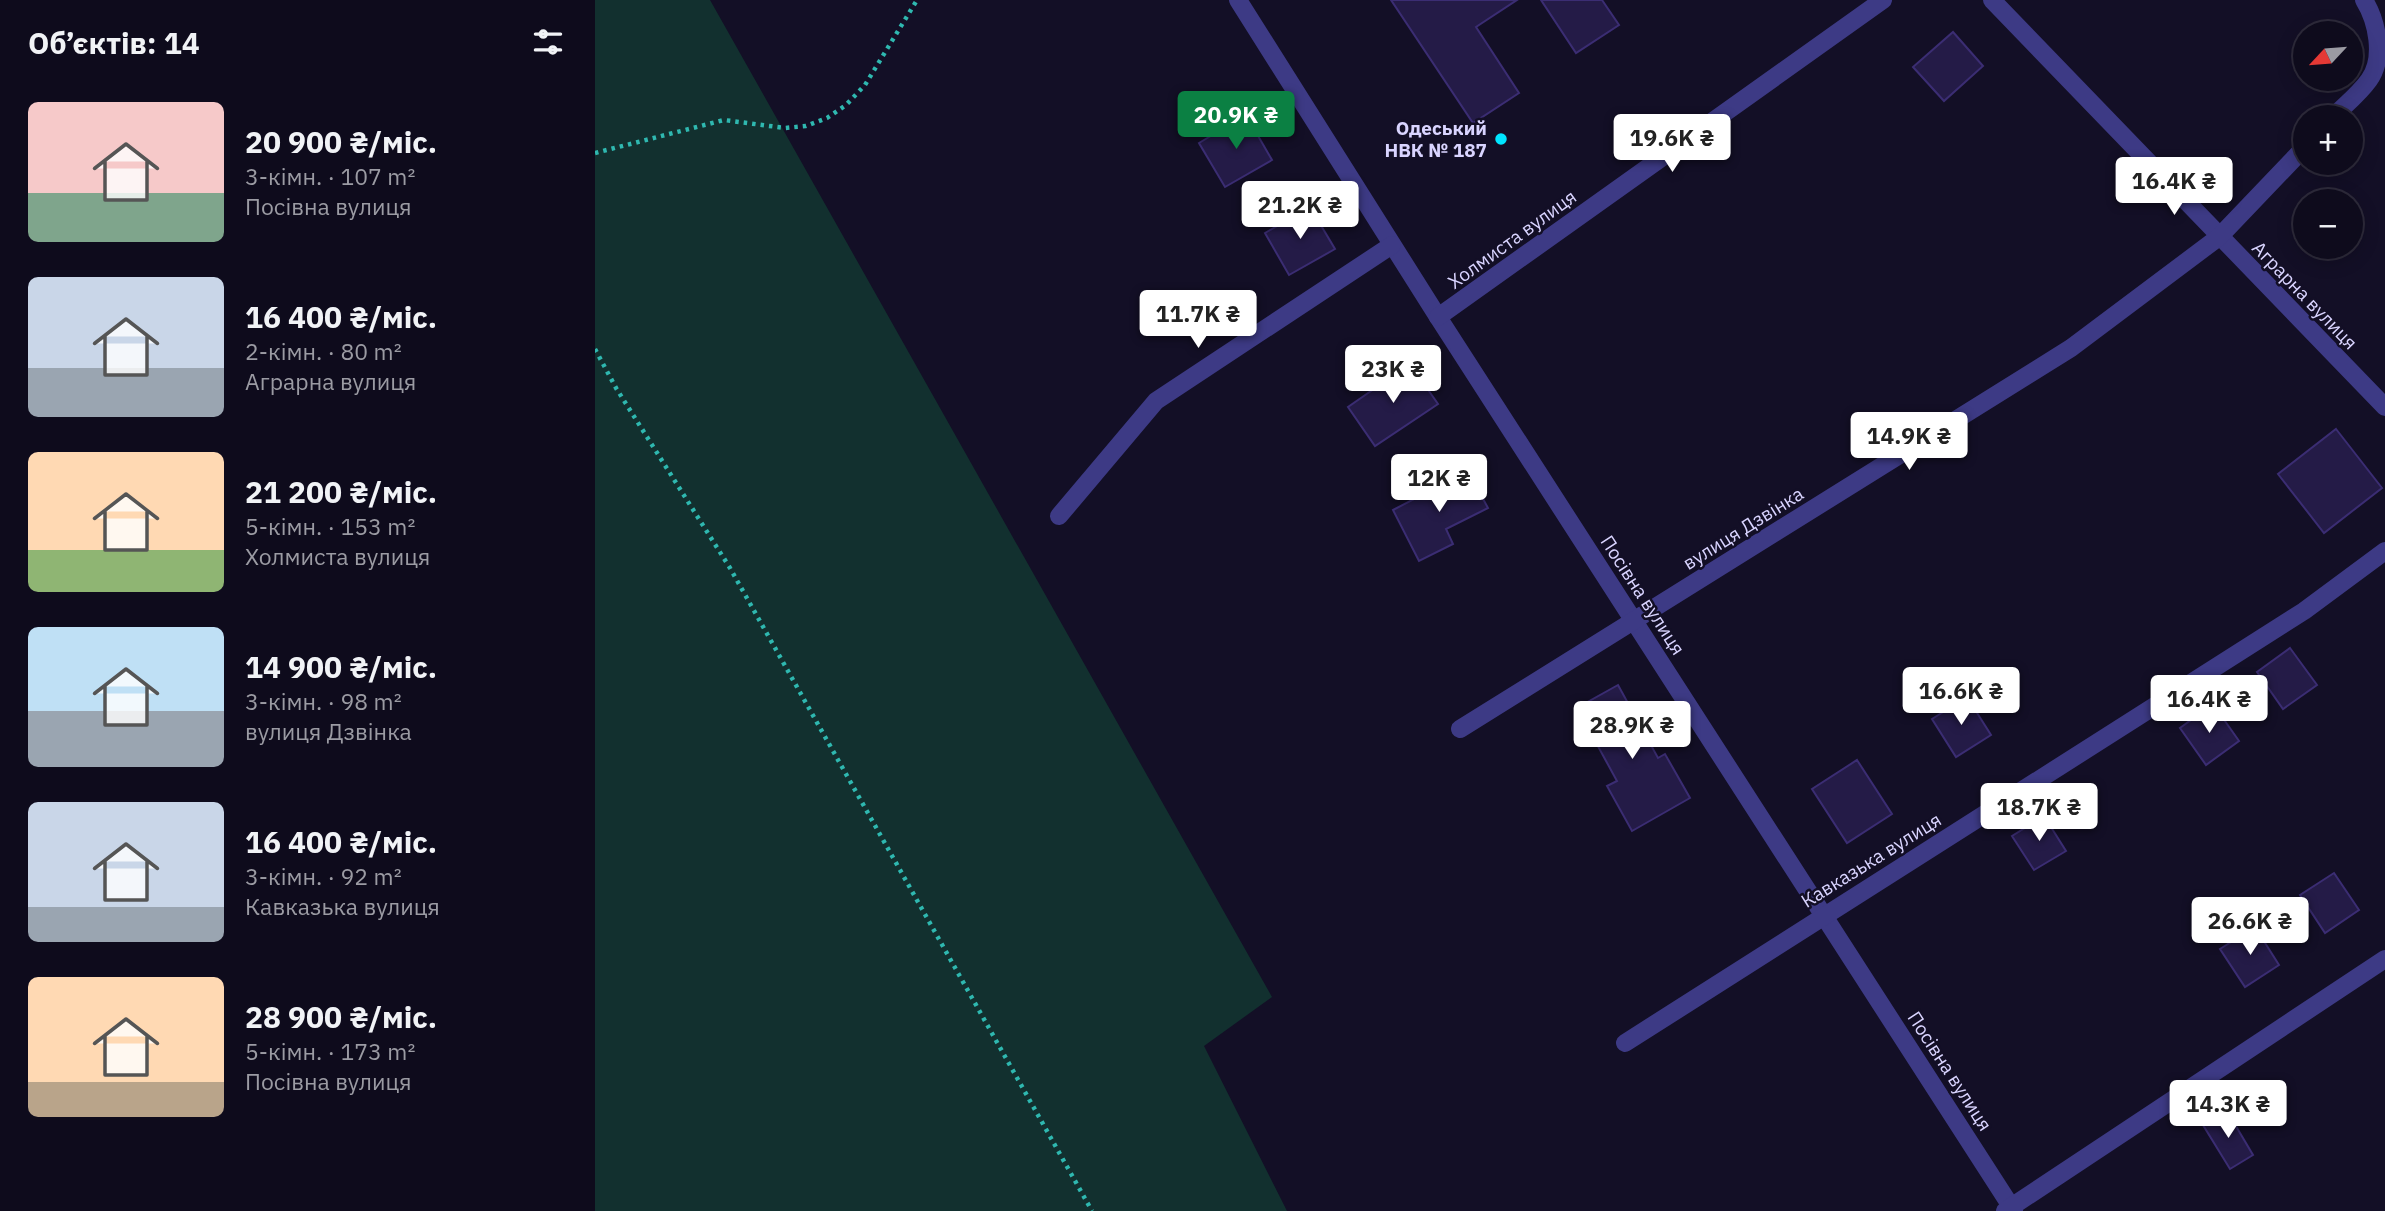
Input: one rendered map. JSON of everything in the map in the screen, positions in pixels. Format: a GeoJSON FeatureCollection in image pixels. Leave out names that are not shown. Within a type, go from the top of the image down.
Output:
{"type":"FeatureCollection","features":[{"type":"Feature","properties":{"kind":"street","name":"Посівна вулиця"},"geometry":{"type":"LineString","coordinates":[[1238,0],[2010,1209]]}},
{"type":"Feature","properties":{"kind":"street","name":"Холмиста вулиця"},"geometry":{"type":"LineString","coordinates":[[1438,317],[1883,0]]}},
{"type":"Feature","properties":{"kind":"street","name":"Аграрна вулиця"},"geometry":{"type":"LineString","coordinates":[[1992,0],[2385,407]]}},
{"type":"Feature","properties":{"kind":"street"},"geometry":{"type":"LineString","coordinates":[[2345,105],[2371,78],[2379,45],[2369,8],[2364,0]]}},
{"type":"Feature","properties":{"kind":"street","name":"вулиця Дзвінка"},"geometry":{"type":"LineString","coordinates":[[1460,729],[2071,348],[2219,237],[2293,160]]}},
{"type":"Feature","properties":{"kind":"street"},"geometry":{"type":"LineString","coordinates":[[1059,516],[1156,401],[1392,245]]}},
{"type":"Feature","properties":{"kind":"street","name":"Кавказька вулиця"},"geometry":{"type":"LineString","coordinates":[[1625,1044],[1824,914],[2304,611],[2385,551]]}},
{"type":"Feature","properties":{"kind":"street"},"geometry":{"type":"LineString","coordinates":[[2010,1209],[2385,959]]}},
{"type":"Feature","properties":{"kind":"path"},"geometry":{"type":"LineString","coordinates":[[595,153],[724,120],[785,128],[806,126],[827,118],[846,105],[865,85],[918,0]]}},
{"type":"Feature","properties":{"kind":"path"},"geometry":{"type":"LineString","coordinates":[[595,349],[616,388],[730,568],[1092,1211]]}},
{"type":"Feature","properties":{"kind":"green space"},"geometry":{"type":"Polygon","coordinates":[[[595,0],[710,0],[1272,997],[1204,1046],[1287,1211],[595,1211],[595,0]]]}},
{"type":"Feature","properties":{"kind":"building"},"geometry":{"type":"Polygon","coordinates":[[[1391,0],[1517,0],[1476,27],[1519,93],[1473,123],[1391,0]]]}},
{"type":"Feature","properties":{"kind":"building"},"geometry":{"type":"Polygon","coordinates":[[[1541,0],[1602,0],[1619,25],[1576,53],[1541,0]]]}},
{"type":"Feature","properties":{"kind":"building"},"geometry":{"type":"Polygon","coordinates":[[[1953,32],[1983,66],[1944,101],[1913,67],[1953,32]]]}},
{"type":"Feature","properties":{"kind":"building"},"geometry":{"type":"Polygon","coordinates":[[[1246,115],[1272,160],[1225,187],[1199,143],[1246,115]]]}},
{"type":"Feature","properties":{"kind":"building"},"geometry":{"type":"Polygon","coordinates":[[[1310,207],[1335,249],[1289,275],[1265,233],[1310,207]]]}},
{"type":"Feature","properties":{"kind":"building"},"geometry":{"type":"Polygon","coordinates":[[[1410,364],[1438,404],[1375,446],[1348,407],[1410,364]]]}},
{"type":"Feature","properties":{"kind":"building"},"geometry":{"type":"Polygon","coordinates":[[[2336,429],[2382,488],[2324,533],[2278,474],[2336,429]]]}},
{"type":"Feature","properties":{"kind":"building"},"geometry":{"type":"Polygon","coordinates":[[[1468,471],[1488,508],[1446,529],[1453,544],[1419,561],[1393,510],[1468,471]]]}},
{"type":"Feature","properties":{"kind":"building"},"geometry":{"type":"Polygon","coordinates":[[[2290,648],[2317,685],[2283,709],[2257,672],[2290,648]]]}},
{"type":"Feature","properties":{"kind":"building"},"geometry":{"type":"Polygon","coordinates":[[[1618,685],[1658,758],[1665,754],[1690,798],[1632,831],[1607,786],[1617,781],[1577,708],[1618,685]]]}},
{"type":"Feature","properties":{"kind":"building"},"geometry":{"type":"Polygon","coordinates":[[[1967,697],[1991,735],[1956,757],[1932,719],[1967,697]]]}},
{"type":"Feature","properties":{"kind":"building"},"geometry":{"type":"Polygon","coordinates":[[[2213,704],[2239,741],[2206,765],[2180,728],[2213,704]]]}},
{"type":"Feature","properties":{"kind":"building"},"geometry":{"type":"Polygon","coordinates":[[[1857,760],[1892,814],[1847,843],[1812,789],[1857,760]]]}},
{"type":"Feature","properties":{"kind":"building"},"geometry":{"type":"Polygon","coordinates":[[[2044,816],[2066,851],[2034,870],[2012,836],[2044,816]]]}},
{"type":"Feature","properties":{"kind":"building"},"geometry":{"type":"Polygon","coordinates":[[[2334,873],[2359,910],[2325,933],[2300,895],[2334,873]]]}},
{"type":"Feature","properties":{"kind":"building"},"geometry":{"type":"Polygon","coordinates":[[[2255,927],[2279,965],[2245,987],[2220,949],[2255,927]]]}},
{"type":"Feature","properties":{"kind":"building"},"geometry":{"type":"Polygon","coordinates":[[[2227,1111],[2253,1155],[2230,1169],[2203,1125],[2227,1111]]]}},
{"type":"Feature","properties":{"kind":"place","name":"Одеський НВК № 187"},"geometry":{"type":"Point","coordinates":[1501,139]}}]}
